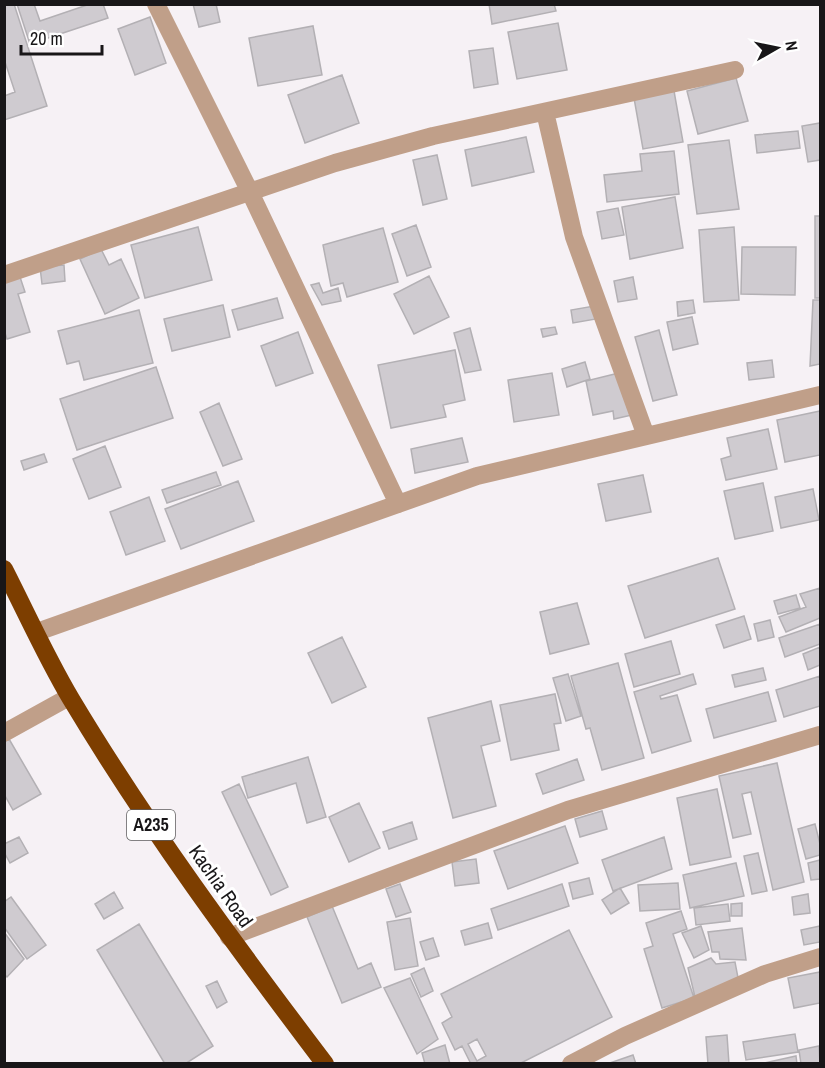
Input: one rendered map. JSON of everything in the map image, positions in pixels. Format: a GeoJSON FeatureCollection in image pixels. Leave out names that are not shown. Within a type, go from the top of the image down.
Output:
{"type":"FeatureCollection","features":[{"type":"Feature","properties":{"kind":"highway","name":"Kachia Road"},"geometry":{"type":"LineString","coordinates":[[4,569],[69,696],[141,811],[229,937],[325,1064]]}},
{"type":"Feature","properties":{"kind":"street"},"geometry":{"type":"LineString","coordinates":[[156,4],[250,192],[398,504]]}},
{"type":"Feature","properties":{"kind":"street"},"geometry":{"type":"LineString","coordinates":[[4,275],[335,163],[433,136],[735,70]]}},
{"type":"Feature","properties":{"kind":"street"},"geometry":{"type":"LineString","coordinates":[[545,112],[574,237],[646,436]]}},
{"type":"Feature","properties":{"kind":"street"},"geometry":{"type":"LineString","coordinates":[[36,632],[477,476],[820,395]]}},
{"type":"Feature","properties":{"kind":"street"},"geometry":{"type":"LineString","coordinates":[[4,734],[69,696]]}},
{"type":"Feature","properties":{"kind":"street"},"geometry":{"type":"LineString","coordinates":[[229,937],[568,810],[820,735]]}},
{"type":"Feature","properties":{"kind":"street"},"geometry":{"type":"LineString","coordinates":[[571,1064],[626,1036],[765,974],[820,957]]}},
{"type":"Feature","properties":{"kind":"building"},"geometry":{"type":"Polygon","coordinates":[[[4,4],[14,4],[47,106],[4,120],[4,96],[15,92],[4,59],[4,4]]]}},
{"type":"Feature","properties":{"kind":"building"},"geometry":{"type":"Polygon","coordinates":[[[17,4],[34,4],[40,21],[90,4],[103,4],[108,18],[30,44],[17,4]]]}},
{"type":"Feature","properties":{"kind":"building"},"geometry":{"type":"Polygon","coordinates":[[[193,4],[216,4],[220,22],[199,27],[193,4]]]}},
{"type":"Feature","properties":{"kind":"building"},"geometry":{"type":"Polygon","coordinates":[[[489,4],[554,4],[556,11],[492,24],[489,4]]]}},
{"type":"Feature","properties":{"kind":"building"},"geometry":{"type":"Polygon","coordinates":[[[150,17],[166,63],[135,75],[118,29],[150,17]]]}},
{"type":"Feature","properties":{"kind":"building"},"geometry":{"type":"Polygon","coordinates":[[[558,23],[567,70],[517,79],[508,32],[558,23]]]}},
{"type":"Feature","properties":{"kind":"building"},"geometry":{"type":"Polygon","coordinates":[[[313,26],[322,75],[258,86],[249,38],[313,26]]]}},
{"type":"Feature","properties":{"kind":"building"},"geometry":{"type":"Polygon","coordinates":[[[493,48],[498,84],[474,88],[469,51],[493,48]]]}},
{"type":"Feature","properties":{"kind":"building"},"geometry":{"type":"Polygon","coordinates":[[[342,75],[359,123],[305,143],[288,95],[342,75]]]}},
{"type":"Feature","properties":{"kind":"building"},"geometry":{"type":"Polygon","coordinates":[[[736,78],[748,121],[698,134],[687,91],[736,78]]]}},
{"type":"Feature","properties":{"kind":"building"},"geometry":{"type":"Polygon","coordinates":[[[674,91],[683,142],[643,149],[634,98],[674,91]]]}},
{"type":"Feature","properties":{"kind":"building"},"geometry":{"type":"Polygon","coordinates":[[[820,123],[820,160],[808,162],[802,126],[820,123]]]}},
{"type":"Feature","properties":{"kind":"building"},"geometry":{"type":"Polygon","coordinates":[[[798,131],[800,148],[757,153],[755,135],[798,131]]]}},
{"type":"Feature","properties":{"kind":"building"},"geometry":{"type":"Polygon","coordinates":[[[526,137],[534,172],[472,186],[465,150],[526,137]]]}},
{"type":"Feature","properties":{"kind":"building"},"geometry":{"type":"Polygon","coordinates":[[[729,140],[739,209],[697,214],[688,145],[729,140]]]}},
{"type":"Feature","properties":{"kind":"building"},"geometry":{"type":"Polygon","coordinates":[[[674,151],[679,194],[607,202],[604,175],[642,171],[640,154],[674,151]]]}},
{"type":"Feature","properties":{"kind":"building"},"geometry":{"type":"Polygon","coordinates":[[[437,155],[447,199],[423,205],[413,160],[437,155]]]}},
{"type":"Feature","properties":{"kind":"building"},"geometry":{"type":"Polygon","coordinates":[[[675,197],[683,248],[630,259],[622,207],[675,197]]]}},
{"type":"Feature","properties":{"kind":"building"},"geometry":{"type":"Polygon","coordinates":[[[618,208],[624,235],[602,239],[597,212],[618,208]]]}},
{"type":"Feature","properties":{"kind":"building"},"geometry":{"type":"Polygon","coordinates":[[[815,216],[820,216],[820,298],[815,298],[815,216]]]}},
{"type":"Feature","properties":{"kind":"building"},"geometry":{"type":"Polygon","coordinates":[[[416,225],[431,267],[407,276],[392,234],[416,225]]]}},
{"type":"Feature","properties":{"kind":"building"},"geometry":{"type":"Polygon","coordinates":[[[198,227],[212,280],[145,298],[131,245],[198,227]]]}},
{"type":"Feature","properties":{"kind":"building"},"geometry":{"type":"Polygon","coordinates":[[[734,227],[739,300],[704,302],[699,230],[734,227]]]}},
{"type":"Feature","properties":{"kind":"building"},"geometry":{"type":"Polygon","coordinates":[[[383,228],[398,282],[347,297],[343,283],[331,286],[323,245],[383,228]]]}},
{"type":"Feature","properties":{"kind":"building"},"geometry":{"type":"Polygon","coordinates":[[[742,247],[796,247],[795,295],[741,294],[742,247]]]}},
{"type":"Feature","properties":{"kind":"building"},"geometry":{"type":"Polygon","coordinates":[[[101,249],[109,265],[121,259],[139,298],[105,314],[80,259],[101,249]]]}},
{"type":"Feature","properties":{"kind":"building"},"geometry":{"type":"Polygon","coordinates":[[[64,265],[65,281],[42,284],[40,267],[64,265]]]}},
{"type":"Feature","properties":{"kind":"building"},"geometry":{"type":"Polygon","coordinates":[[[429,276],[449,317],[414,334],[394,294],[429,276]]]}},
{"type":"Feature","properties":{"kind":"building"},"geometry":{"type":"Polygon","coordinates":[[[20,277],[25,292],[18,294],[30,332],[7,339],[4,330],[4,282],[20,277]]]}},
{"type":"Feature","properties":{"kind":"building"},"geometry":{"type":"Polygon","coordinates":[[[633,277],[637,299],[618,302],[614,281],[633,277]]]}},
{"type":"Feature","properties":{"kind":"building"},"geometry":{"type":"Polygon","coordinates":[[[319,283],[323,293],[338,288],[341,301],[322,305],[311,285],[319,283]]]}},
{"type":"Feature","properties":{"kind":"building"},"geometry":{"type":"Polygon","coordinates":[[[277,298],[283,318],[238,330],[232,310],[277,298]]]}},
{"type":"Feature","properties":{"kind":"building"},"geometry":{"type":"Polygon","coordinates":[[[693,300],[695,313],[678,316],[677,302],[693,300]]]}},
{"type":"Feature","properties":{"kind":"building"},"geometry":{"type":"Polygon","coordinates":[[[813,300],[820,300],[820,364],[810,366],[813,300]]]}},
{"type":"Feature","properties":{"kind":"building"},"geometry":{"type":"Polygon","coordinates":[[[223,305],[230,337],[172,351],[164,319],[223,305]]]}},
{"type":"Feature","properties":{"kind":"building"},"geometry":{"type":"Polygon","coordinates":[[[594,306],[596,319],[573,323],[571,310],[594,306]]]}},
{"type":"Feature","properties":{"kind":"building"},"geometry":{"type":"Polygon","coordinates":[[[139,310],[153,363],[84,380],[79,361],[67,364],[58,331],[139,310]]]}},
{"type":"Feature","properties":{"kind":"building"},"geometry":{"type":"Polygon","coordinates":[[[692,317],[698,344],[673,350],[667,322],[692,317]]]}},
{"type":"Feature","properties":{"kind":"building"},"geometry":{"type":"Polygon","coordinates":[[[555,327],[557,334],[543,337],[541,329],[555,327]]]}},
{"type":"Feature","properties":{"kind":"building"},"geometry":{"type":"Polygon","coordinates":[[[470,328],[481,370],[465,373],[454,333],[470,328]]]}},
{"type":"Feature","properties":{"kind":"building"},"geometry":{"type":"Polygon","coordinates":[[[659,330],[677,395],[653,401],[635,337],[659,330]]]}},
{"type":"Feature","properties":{"kind":"building"},"geometry":{"type":"Polygon","coordinates":[[[298,332],[313,373],[276,386],[261,346],[298,332]]]}},
{"type":"Feature","properties":{"kind":"building"},"geometry":{"type":"Polygon","coordinates":[[[455,350],[465,400],[443,405],[446,417],[391,428],[378,365],[455,350]]]}},
{"type":"Feature","properties":{"kind":"building"},"geometry":{"type":"Polygon","coordinates":[[[772,360],[774,377],[749,380],[747,363],[772,360]]]}},
{"type":"Feature","properties":{"kind":"building"},"geometry":{"type":"Polygon","coordinates":[[[585,362],[590,379],[567,387],[562,369],[585,362]]]}},
{"type":"Feature","properties":{"kind":"building"},"geometry":{"type":"Polygon","coordinates":[[[156,367],[173,418],[77,450],[60,399],[156,367]]]}},
{"type":"Feature","properties":{"kind":"building"},"geometry":{"type":"Polygon","coordinates":[[[623,372],[632,415],[614,419],[613,411],[593,415],[586,381],[623,372]]]}},
{"type":"Feature","properties":{"kind":"building"},"geometry":{"type":"Polygon","coordinates":[[[552,373],[559,415],[514,422],[508,380],[552,373]]]}},
{"type":"Feature","properties":{"kind":"building"},"geometry":{"type":"Polygon","coordinates":[[[219,403],[242,459],[223,466],[200,412],[219,403]]]}},
{"type":"Feature","properties":{"kind":"building"},"geometry":{"type":"Polygon","coordinates":[[[820,411],[820,455],[785,462],[777,420],[820,411]]]}},
{"type":"Feature","properties":{"kind":"building"},"geometry":{"type":"Polygon","coordinates":[[[768,429],[777,469],[726,480],[721,459],[731,456],[727,438],[768,429]]]}},
{"type":"Feature","properties":{"kind":"building"},"geometry":{"type":"Polygon","coordinates":[[[462,438],[468,462],[415,473],[411,449],[462,438]]]}},
{"type":"Feature","properties":{"kind":"building"},"geometry":{"type":"Polygon","coordinates":[[[105,446],[121,487],[89,499],[73,459],[105,446]]]}},
{"type":"Feature","properties":{"kind":"building"},"geometry":{"type":"Polygon","coordinates":[[[44,454],[47,462],[24,470],[21,461],[44,454]]]}},
{"type":"Feature","properties":{"kind":"building"},"geometry":{"type":"Polygon","coordinates":[[[216,472],[221,485],[167,503],[162,490],[216,472]]]}},
{"type":"Feature","properties":{"kind":"building"},"geometry":{"type":"Polygon","coordinates":[[[643,475],[651,512],[606,521],[598,484],[643,475]]]}},
{"type":"Feature","properties":{"kind":"building"},"geometry":{"type":"Polygon","coordinates":[[[238,481],[254,521],[181,549],[165,509],[238,481]]]}},
{"type":"Feature","properties":{"kind":"building"},"geometry":{"type":"Polygon","coordinates":[[[763,483],[773,531],[735,539],[724,491],[763,483]]]}},
{"type":"Feature","properties":{"kind":"building"},"geometry":{"type":"Polygon","coordinates":[[[813,489],[819,520],[781,528],[775,497],[813,489]]]}},
{"type":"Feature","properties":{"kind":"building"},"geometry":{"type":"Polygon","coordinates":[[[149,497],[165,541],[126,555],[110,512],[149,497]]]}},
{"type":"Feature","properties":{"kind":"building"},"geometry":{"type":"Polygon","coordinates":[[[718,558],[735,609],[645,638],[628,586],[718,558]]]}},
{"type":"Feature","properties":{"kind":"building"},"geometry":{"type":"Polygon","coordinates":[[[820,588],[820,618],[786,632],[779,617],[806,607],[800,594],[820,588]]]}},
{"type":"Feature","properties":{"kind":"building"},"geometry":{"type":"Polygon","coordinates":[[[796,595],[800,608],[778,614],[774,601],[796,595]]]}},
{"type":"Feature","properties":{"kind":"building"},"geometry":{"type":"Polygon","coordinates":[[[577,603],[589,644],[550,654],[540,612],[577,603]]]}},
{"type":"Feature","properties":{"kind":"building"},"geometry":{"type":"Polygon","coordinates":[[[744,616],[751,639],[724,648],[716,625],[744,616]]]}},
{"type":"Feature","properties":{"kind":"building"},"geometry":{"type":"Polygon","coordinates":[[[770,620],[774,637],[758,641],[754,624],[770,620]]]}},
{"type":"Feature","properties":{"kind":"building"},"geometry":{"type":"Polygon","coordinates":[[[820,624],[820,644],[785,657],[779,638],[820,624]]]}},
{"type":"Feature","properties":{"kind":"building"},"geometry":{"type":"Polygon","coordinates":[[[342,637],[366,687],[332,703],[308,653],[342,637]]]}},
{"type":"Feature","properties":{"kind":"building"},"geometry":{"type":"Polygon","coordinates":[[[671,641],[680,674],[634,687],[625,654],[671,641]]]}},
{"type":"Feature","properties":{"kind":"building"},"geometry":{"type":"Polygon","coordinates":[[[820,647],[820,665],[808,670],[803,654],[820,647]]]}},
{"type":"Feature","properties":{"kind":"building"},"geometry":{"type":"Polygon","coordinates":[[[618,663],[644,758],[602,770],[590,728],[586,729],[571,676],[618,663]]]}},
{"type":"Feature","properties":{"kind":"building"},"geometry":{"type":"Polygon","coordinates":[[[763,668],[766,680],[735,687],[732,675],[763,668]]]}},
{"type":"Feature","properties":{"kind":"building"},"geometry":{"type":"Polygon","coordinates":[[[568,674],[581,716],[566,721],[553,678],[568,674]]]}},
{"type":"Feature","properties":{"kind":"building"},"geometry":{"type":"Polygon","coordinates":[[[693,674],[696,684],[660,696],[661,699],[677,695],[691,741],[652,753],[634,692],[693,674]]]}},
{"type":"Feature","properties":{"kind":"building"},"geometry":{"type":"Polygon","coordinates":[[[820,676],[820,706],[784,717],[776,690],[820,676]]]}},
{"type":"Feature","properties":{"kind":"building"},"geometry":{"type":"Polygon","coordinates":[[[768,692],[776,721],[714,738],[706,709],[768,692]]]}},
{"type":"Feature","properties":{"kind":"building"},"geometry":{"type":"Polygon","coordinates":[[[555,694],[561,723],[554,724],[559,750],[511,760],[500,705],[555,694]]]}},
{"type":"Feature","properties":{"kind":"building"},"geometry":{"type":"Polygon","coordinates":[[[491,701],[500,741],[481,746],[496,806],[453,818],[428,718],[491,701]]]}},
{"type":"Feature","properties":{"kind":"building"},"geometry":{"type":"Polygon","coordinates":[[[9,739],[41,794],[13,810],[4,794],[4,742],[9,739]]]}},
{"type":"Feature","properties":{"kind":"building"},"geometry":{"type":"Polygon","coordinates":[[[308,757],[326,817],[307,823],[296,783],[248,798],[242,777],[308,757]]]}},
{"type":"Feature","properties":{"kind":"building"},"geometry":{"type":"Polygon","coordinates":[[[577,759],[584,780],[543,794],[536,774],[577,759]]]}},
{"type":"Feature","properties":{"kind":"building"},"geometry":{"type":"Polygon","coordinates":[[[777,763],[804,882],[773,890],[751,792],[742,794],[751,834],[733,838],[719,776],[777,763]]]}},
{"type":"Feature","properties":{"kind":"building"},"geometry":{"type":"Polygon","coordinates":[[[239,784],[288,887],[271,895],[222,792],[239,784]]]}},
{"type":"Feature","properties":{"kind":"building"},"geometry":{"type":"Polygon","coordinates":[[[717,789],[731,857],[690,865],[677,798],[717,789]]]}},
{"type":"Feature","properties":{"kind":"building"},"geometry":{"type":"Polygon","coordinates":[[[359,803],[380,848],[349,862],[329,817],[359,803]]]}},
{"type":"Feature","properties":{"kind":"building"},"geometry":{"type":"Polygon","coordinates":[[[602,811],[607,829],[580,837],[575,819],[602,811]]]}},
{"type":"Feature","properties":{"kind":"building"},"geometry":{"type":"Polygon","coordinates":[[[412,822],[417,839],[389,849],[383,832],[412,822]]]}},
{"type":"Feature","properties":{"kind":"building"},"geometry":{"type":"Polygon","coordinates":[[[815,824],[820,855],[806,859],[798,829],[815,824]]]}},
{"type":"Feature","properties":{"kind":"building"},"geometry":{"type":"Polygon","coordinates":[[[565,826],[578,863],[508,889],[494,851],[565,826]]]}},
{"type":"Feature","properties":{"kind":"building"},"geometry":{"type":"Polygon","coordinates":[[[19,837],[28,853],[10,863],[4,852],[4,844],[19,837]]]}},
{"type":"Feature","properties":{"kind":"building"},"geometry":{"type":"Polygon","coordinates":[[[664,837],[672,869],[613,891],[602,860],[664,837]]]}},
{"type":"Feature","properties":{"kind":"building"},"geometry":{"type":"Polygon","coordinates":[[[758,853],[767,891],[752,894],[744,856],[758,853]]]}},
{"type":"Feature","properties":{"kind":"building"},"geometry":{"type":"Polygon","coordinates":[[[476,859],[479,883],[455,886],[452,862],[476,859]]]}},
{"type":"Feature","properties":{"kind":"building"},"geometry":{"type":"Polygon","coordinates":[[[820,860],[820,879],[811,880],[808,863],[820,860]]]}},
{"type":"Feature","properties":{"kind":"building"},"geometry":{"type":"Polygon","coordinates":[[[736,863],[744,896],[690,908],[683,875],[736,863]]]}},
{"type":"Feature","properties":{"kind":"building"},"geometry":{"type":"Polygon","coordinates":[[[589,878],[593,894],[573,899],[569,883],[589,878]]]}},
{"type":"Feature","properties":{"kind":"building"},"geometry":{"type":"Polygon","coordinates":[[[678,883],[680,909],[640,911],[638,885],[678,883]]]}},
{"type":"Feature","properties":{"kind":"building"},"geometry":{"type":"Polygon","coordinates":[[[400,884],[411,912],[396,917],[386,889],[400,884]]]}},
{"type":"Feature","properties":{"kind":"building"},"geometry":{"type":"Polygon","coordinates":[[[562,884],[569,906],[498,930],[491,909],[562,884]]]}},
{"type":"Feature","properties":{"kind":"building"},"geometry":{"type":"Polygon","coordinates":[[[620,888],[629,903],[611,914],[602,900],[620,888]]]}},
{"type":"Feature","properties":{"kind":"building"},"geometry":{"type":"Polygon","coordinates":[[[114,892],[123,908],[104,919],[95,904],[114,892]]]}},
{"type":"Feature","properties":{"kind":"building"},"geometry":{"type":"Polygon","coordinates":[[[808,894],[810,913],[794,915],[792,897],[808,894]]]}},
{"type":"Feature","properties":{"kind":"building"},"geometry":{"type":"Polygon","coordinates":[[[11,897],[46,945],[27,959],[4,927],[4,902],[11,897]]]}},
{"type":"Feature","properties":{"kind":"building"},"geometry":{"type":"Polygon","coordinates":[[[742,903],[742,916],[731,916],[731,904],[742,903]]]}},
{"type":"Feature","properties":{"kind":"building"},"geometry":{"type":"Polygon","coordinates":[[[728,904],[730,921],[696,925],[694,908],[728,904]]]}},
{"type":"Feature","properties":{"kind":"building"},"geometry":{"type":"Polygon","coordinates":[[[332,906],[358,969],[371,963],[381,987],[342,1003],[307,917],[332,906]]]}},
{"type":"Feature","properties":{"kind":"building"},"geometry":{"type":"Polygon","coordinates":[[[681,911],[687,929],[673,934],[694,998],[662,1008],[644,949],[653,946],[646,923],[681,911]]]}},
{"type":"Feature","properties":{"kind":"building"},"geometry":{"type":"Polygon","coordinates":[[[410,918],[418,966],[395,970],[387,922],[410,918]]]}},
{"type":"Feature","properties":{"kind":"building"},"geometry":{"type":"Polygon","coordinates":[[[488,923],[492,938],[465,945],[461,931],[488,923]]]}},
{"type":"Feature","properties":{"kind":"building"},"geometry":{"type":"Polygon","coordinates":[[[139,924],[213,1046],[185,1064],[165,1064],[97,950],[139,924]]]}},
{"type":"Feature","properties":{"kind":"building"},"geometry":{"type":"Polygon","coordinates":[[[701,926],[709,950],[694,958],[682,933],[701,926]]]}},
{"type":"Feature","properties":{"kind":"building"},"geometry":{"type":"Polygon","coordinates":[[[820,926],[820,942],[804,945],[801,930],[820,926]]]}},
{"type":"Feature","properties":{"kind":"building"},"geometry":{"type":"Polygon","coordinates":[[[742,928],[746,960],[720,959],[719,952],[712,952],[708,932],[742,928]]]}},
{"type":"Feature","properties":{"kind":"building"},"geometry":{"type":"Polygon","coordinates":[[[569,930],[612,1017],[519,1064],[471,1064],[462,1046],[455,1050],[442,1023],[452,1017],[441,994],[569,930]],[[477,1039],[468,1044],[477,1061],[486,1056],[477,1039]]]}},
{"type":"Feature","properties":{"kind":"building"},"geometry":{"type":"Polygon","coordinates":[[[4,932],[24,959],[7,977],[4,974],[4,932]]]}},
{"type":"Feature","properties":{"kind":"building"},"geometry":{"type":"Polygon","coordinates":[[[433,938],[439,956],[426,960],[420,942],[433,938]]]}},
{"type":"Feature","properties":{"kind":"building"},"geometry":{"type":"Polygon","coordinates":[[[711,958],[716,964],[735,962],[739,983],[695,997],[688,968],[711,958]]]}},
{"type":"Feature","properties":{"kind":"building"},"geometry":{"type":"Polygon","coordinates":[[[424,968],[433,991],[421,997],[411,974],[424,968]]]}},
{"type":"Feature","properties":{"kind":"building"},"geometry":{"type":"Polygon","coordinates":[[[820,972],[820,1003],[794,1008],[788,978],[820,972]]]}},
{"type":"Feature","properties":{"kind":"building"},"geometry":{"type":"Polygon","coordinates":[[[410,978],[438,1039],[417,1054],[384,988],[410,978]]]}},
{"type":"Feature","properties":{"kind":"building"},"geometry":{"type":"Polygon","coordinates":[[[217,981],[227,1002],[217,1008],[206,986],[217,981]]]}},
{"type":"Feature","properties":{"kind":"building"},"geometry":{"type":"Polygon","coordinates":[[[795,1034],[798,1052],[746,1060],[743,1042],[795,1034]]]}},
{"type":"Feature","properties":{"kind":"building"},"geometry":{"type":"Polygon","coordinates":[[[727,1035],[729,1064],[708,1064],[706,1037],[727,1035]]]}},
{"type":"Feature","properties":{"kind":"building"},"geometry":{"type":"Polygon","coordinates":[[[445,1045],[450,1064],[425,1064],[422,1053],[445,1045]]]}},
{"type":"Feature","properties":{"kind":"building"},"geometry":{"type":"Polygon","coordinates":[[[819,1046],[820,1064],[801,1064],[799,1050],[819,1046]]]}},
{"type":"Feature","properties":{"kind":"building"},"geometry":{"type":"Polygon","coordinates":[[[633,1055],[636,1064],[607,1064],[633,1055]]]}},
{"type":"Feature","properties":{"kind":"building"},"geometry":{"type":"Polygon","coordinates":[[[796,1056],[797,1064],[760,1064],[796,1056]]]}}]}
